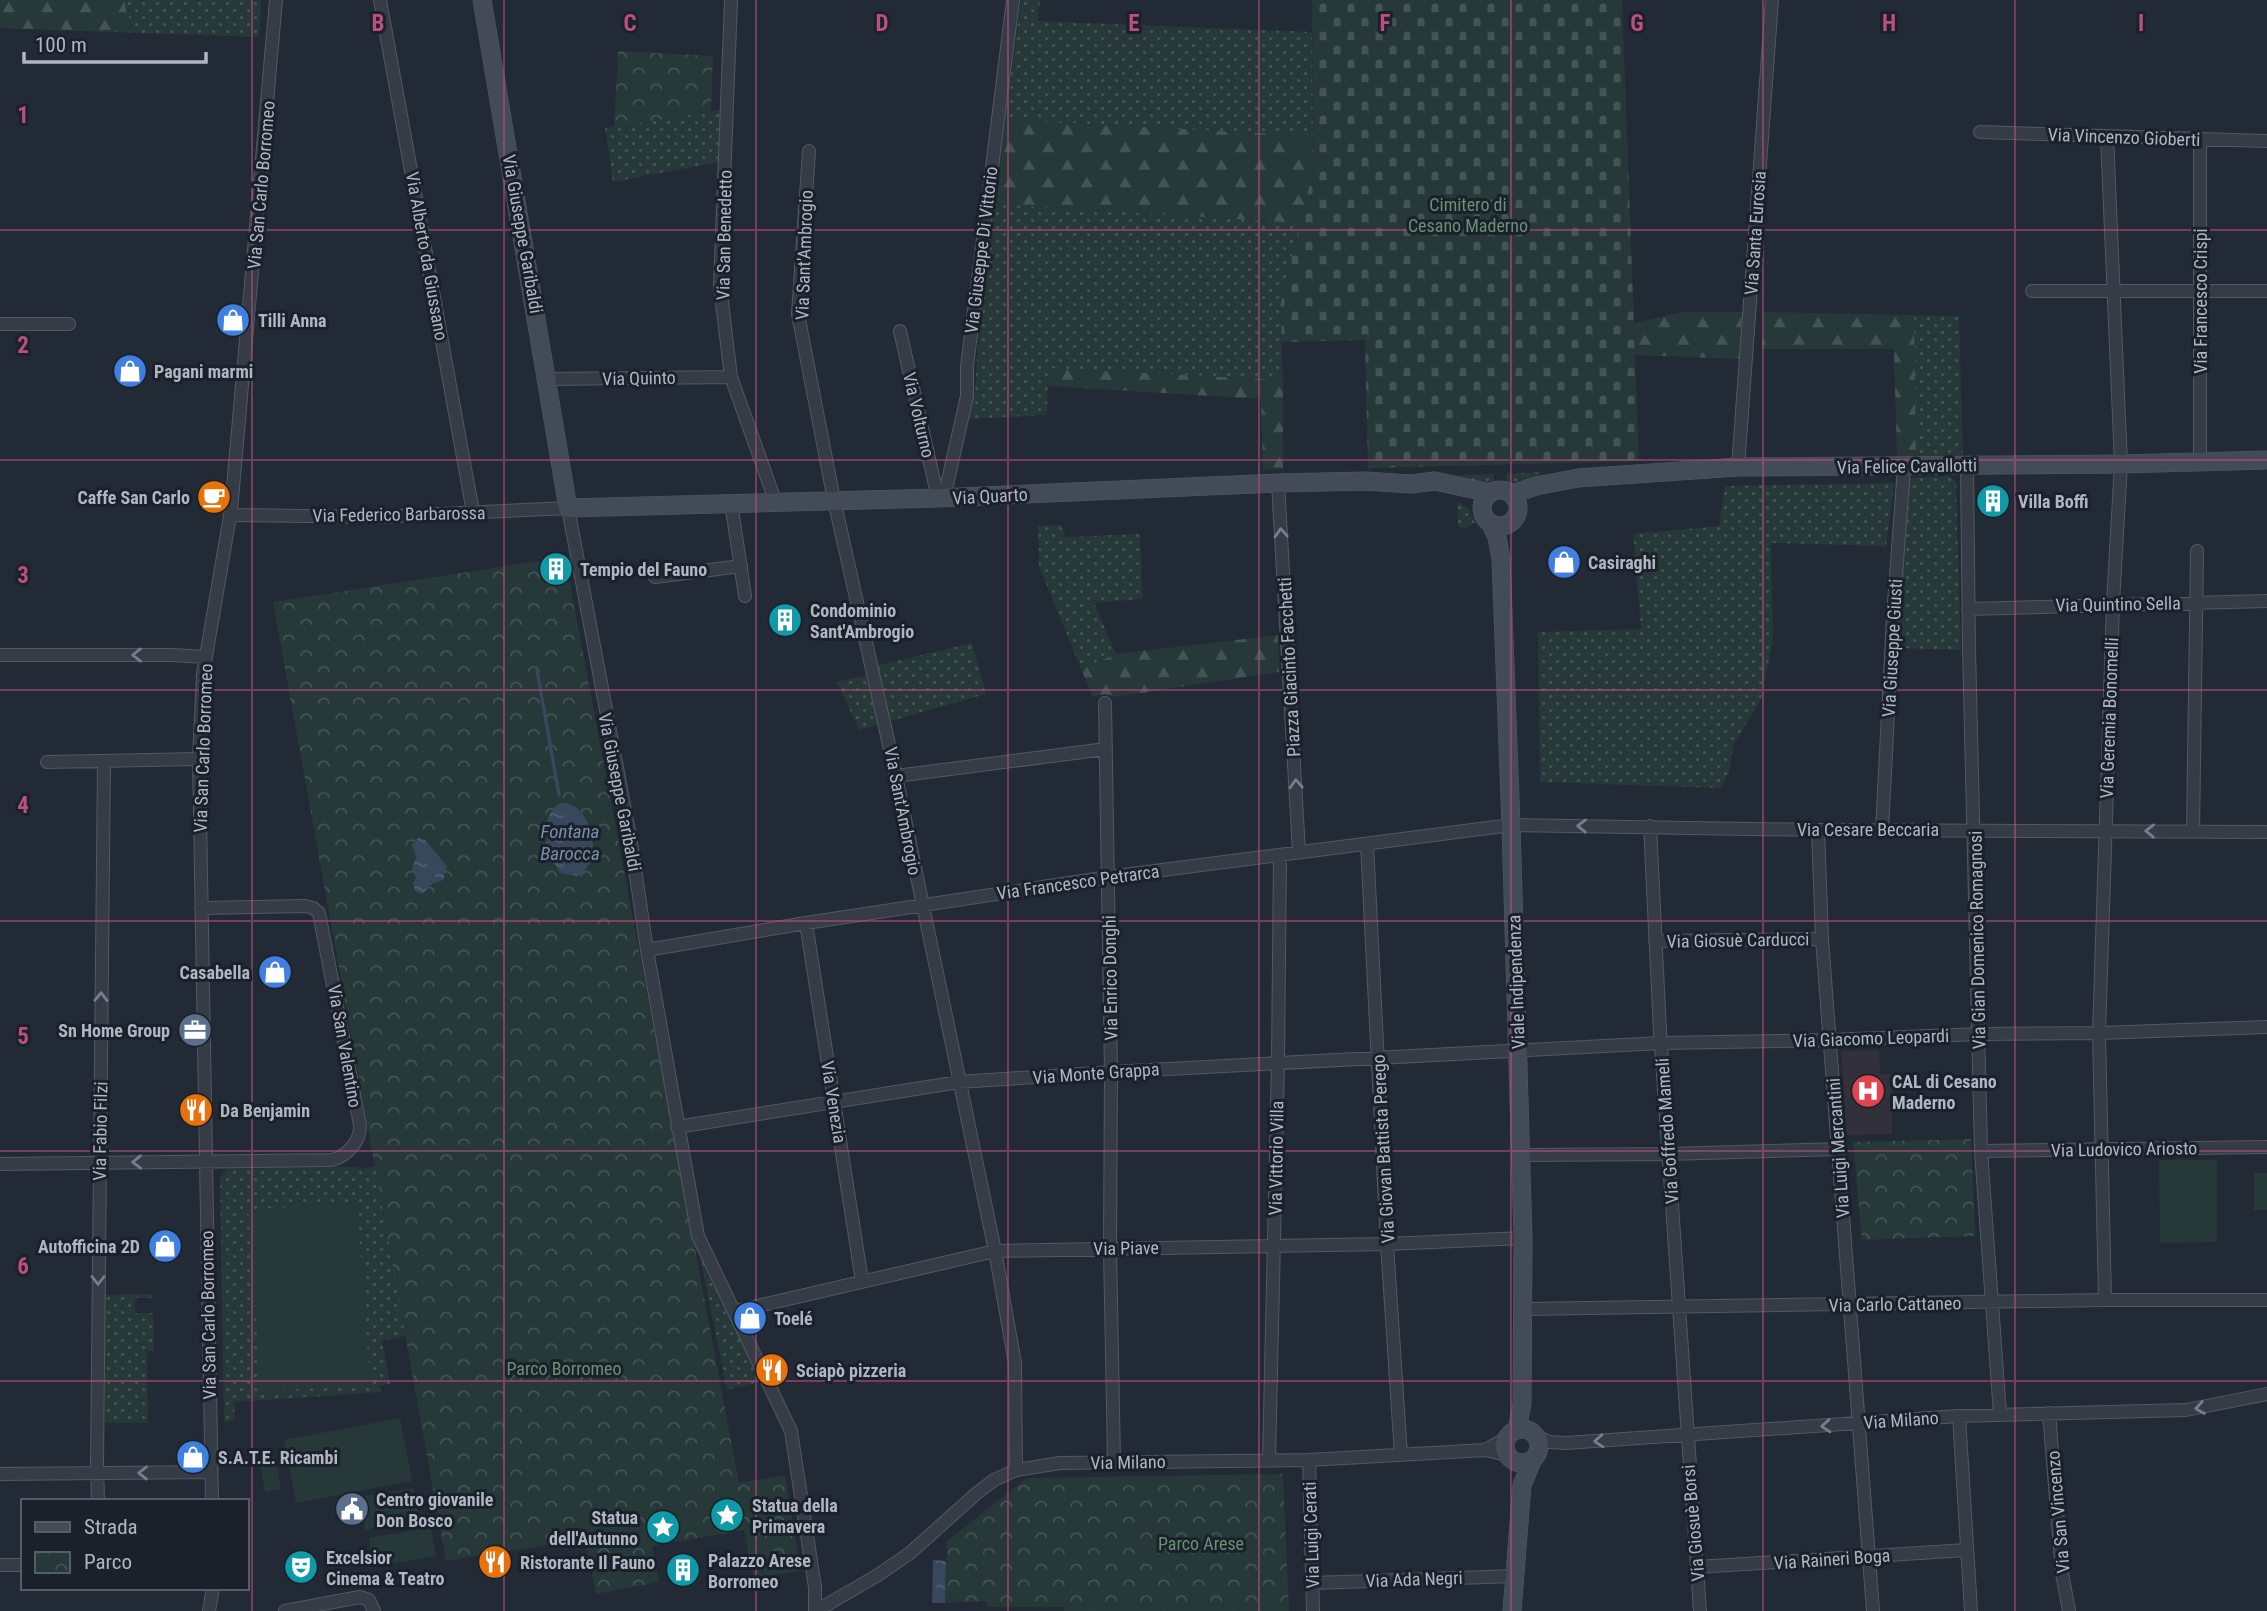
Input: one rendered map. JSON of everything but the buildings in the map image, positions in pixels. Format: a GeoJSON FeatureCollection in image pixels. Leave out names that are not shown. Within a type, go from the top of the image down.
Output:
{"type":"FeatureCollection","features":[{"type":"Feature","properties":{"kind":"street","name":"Via San Carlo Borromeo"},"geometry":{"type":"LineString","coordinates":[[212,1499],[199,759],[203,674],[231,514],[276,0]]}},
{"type":"Feature","properties":{"kind":"street","name":"Via Alberto da Giussano"},"geometry":{"type":"LineString","coordinates":[[380,0],[473,512]]}},
{"type":"Feature","properties":{"kind":"street","name":"Via Giuseppe Garibaldi"},"geometry":{"type":"LineString","coordinates":[[482,0],[568,508],[631,842],[646,950],[698,1236],[791,1431],[800,1478],[816,1611]]}},
{"type":"Feature","properties":{"kind":"street","name":"Via San Benedetto"},"geometry":{"type":"LineString","coordinates":[[731,0],[720,286],[731,377],[776,503]]}},
{"type":"Feature","properties":{"kind":"street","name":"Via Giuseppe Di Vittorio"},"geometry":{"type":"LineString","coordinates":[[941,498],[967,396],[967,366],[1013,0]]}},
{"type":"Feature","properties":{"kind":"street","name":"Via Santa Eurosia"},"geometry":{"type":"LineString","coordinates":[[1738,467],[1772,0]]}},
{"type":"Feature","properties":{"kind":"street","name":"Via Vincenzo Gioberti"},"geometry":{"type":"LineString","coordinates":[[1980,132],[2267,141]]}},
{"type":"Feature","properties":{"kind":"street","name":"Via Geremia Bonomelli"},"geometry":{"type":"LineString","coordinates":[[2105,1300],[2099,1032],[2113,604],[2121,464],[2107,137]]}},
{"type":"Feature","properties":{"kind":"street","name":"Via Francesco Crispi"},"geometry":{"type":"LineString","coordinates":[[2200,139],[2200,463]]}},
{"type":"Feature","properties":{"kind":"street","name":"Via Sant'Ambrogio"},"geometry":{"type":"LineString","coordinates":[[809,151],[798,314],[995,1251],[1016,1363],[1016,1470]]}},
{"type":"Feature","properties":{"kind":"street"},"geometry":{"type":"LineString","coordinates":[[2032,291],[2267,291]]}},
{"type":"Feature","properties":{"kind":"street"},"geometry":{"type":"LineString","coordinates":[[0,324],[69,324]]}},
{"type":"Feature","properties":{"kind":"street","name":"Via Volturno"},"geometry":{"type":"LineString","coordinates":[[900,331],[941,498]]}},
{"type":"Feature","properties":{"kind":"street","name":"Via Quinto"},"geometry":{"type":"LineString","coordinates":[[548,379],[731,377]]}},
{"type":"Feature","properties":{"kind":"street","name":"Via Felice Cavallotti"},"geometry":{"type":"LineString","coordinates":[[1500,509],[1536,486],[1578,478],[1738,467],[1904,467],[2267,460]]}},
{"type":"Feature","properties":{"kind":"street","name":"Via Gian Domenico Romagnosi"},"geometry":{"type":"LineString","coordinates":[[1967,465],[1968,609],[1982,1150],[2000,1414]]}},
{"type":"Feature","properties":{"kind":"street","name":"Via Giuseppe Giusti"},"geometry":{"type":"LineString","coordinates":[[1882,830],[1904,467]]}},
{"type":"Feature","properties":{"kind":"street","name":"Via Quarto"},"geometry":{"type":"LineString","coordinates":[[568,508],[941,498],[1365,481],[1445,483],[1500,509]]}},
{"type":"Feature","properties":{"kind":"street","name":"Piazza Giacinto Facchetti"},"geometry":{"type":"LineString","coordinates":[[1278,483],[1299,852]]}},
{"type":"Feature","properties":{"kind":"street","name":"Via Federico Barbarossa"},"geometry":{"type":"LineString","coordinates":[[231,514],[377,517],[568,508]]}},
{"type":"Feature","properties":{"kind":"street"},"geometry":{"type":"LineString","coordinates":[[732,509],[745,596]]}},
{"type":"Feature","properties":{"kind":"street","name":"Viale Indipendenza"},"geometry":{"type":"LineString","coordinates":[[1500,509],[1497,537],[1511,825],[1518,1049],[1523,1309],[1520,1445]]}},
{"type":"Feature","properties":{"kind":"street"},"geometry":{"type":"LineString","coordinates":[[2193,832],[2197,551]]}},
{"type":"Feature","properties":{"kind":"street"},"geometry":{"type":"LineString","coordinates":[[655,577],[741,566]]}},
{"type":"Feature","properties":{"kind":"street","name":"Via Quintino Sella"},"geometry":{"type":"LineString","coordinates":[[1968,609],[2267,601]]}},
{"type":"Feature","properties":{"kind":"street"},"geometry":{"type":"LineString","coordinates":[[0,656],[172,654],[206,657]]}},
{"type":"Feature","properties":{"kind":"street","name":"Via Enrico Donghi"},"geometry":{"type":"LineString","coordinates":[[1105,703],[1114,1462]]}},
{"type":"Feature","properties":{"kind":"street"},"geometry":{"type":"LineString","coordinates":[[896,776],[1106,749]]}},
{"type":"Feature","properties":{"kind":"street"},"geometry":{"type":"LineString","coordinates":[[47,762],[199,759]]}},
{"type":"Feature","properties":{"kind":"street","name":"Via Fabio Filzi"},"geometry":{"type":"LineString","coordinates":[[98,1499],[104,761]]}},
{"type":"Feature","properties":{"kind":"street","name":"Via Cesare Beccaria"},"geometry":{"type":"LineString","coordinates":[[1511,825],[1818,830],[2267,832]]}},
{"type":"Feature","properties":{"kind":"street","name":"Via Francesco Petrarca"},"geometry":{"type":"LineString","coordinates":[[646,950],[1108,877],[1511,825]]}},
{"type":"Feature","properties":{"kind":"street","name":"Via Goffredo Mameli"},"geometry":{"type":"LineString","coordinates":[[1650,826],[1686,1435]]}},
{"type":"Feature","properties":{"kind":"street","name":"Via Luigi Mercantini"},"geometry":{"type":"LineString","coordinates":[[1818,830],[1822,939],[1872,1611]]}},
{"type":"Feature","properties":{"kind":"street","name":"Via Giovan Battista Perego"},"geometry":{"type":"LineString","coordinates":[[1367,844],[1387,1244],[1401,1455]]}},
{"type":"Feature","properties":{"kind":"street","name":"Via Vittorio Villa"},"geometry":{"type":"LineString","coordinates":[[1269,1460],[1280,855]]}},
{"type":"Feature","properties":{"kind":"street","name":"Via San Valentino"},"geometry":{"type":"LineString","coordinates":[[201,908],[305,906],[319,913],[360,1130],[355,1144],[337,1159],[206,1163]]}},
{"type":"Feature","properties":{"kind":"street","name":"Via Venezia"},"geometry":{"type":"LineString","coordinates":[[806,923],[862,1281]]}},
{"type":"Feature","properties":{"kind":"street","name":"Via Giosuè Carducci"},"geometry":{"type":"LineString","coordinates":[[1655,941],[1822,939]]}},
{"type":"Feature","properties":{"kind":"street","name":"Via Giacomo Leopardi"},"geometry":{"type":"LineString","coordinates":[[1518,1049],[2267,1027]]}},
{"type":"Feature","properties":{"kind":"street","name":"Via Monte Grappa"},"geometry":{"type":"LineString","coordinates":[[677,1127],[959,1082],[1518,1049]]}},
{"type":"Feature","properties":{"kind":"street","name":"Via Ludovico Ariosto"},"geometry":{"type":"LineString","coordinates":[[1982,1150],[2267,1147]]}},
{"type":"Feature","properties":{"kind":"street"},"geometry":{"type":"LineString","coordinates":[[1519,1155],[1839,1149]]}},
{"type":"Feature","properties":{"kind":"street"},"geometry":{"type":"LineString","coordinates":[[0,1164],[206,1163]]}},
{"type":"Feature","properties":{"kind":"street","name":"Via Piave"},"geometry":{"type":"LineString","coordinates":[[736,1311],[995,1251],[1387,1244],[1522,1238]]}},
{"type":"Feature","properties":{"kind":"street","name":"Via Carlo Cattaneo"},"geometry":{"type":"LineString","coordinates":[[1523,1309],[2267,1300]]}},
{"type":"Feature","properties":{"kind":"street","name":"Via Milano"},"geometry":{"type":"LineString","coordinates":[[816,1611],[910,1553],[994,1480],[1016,1470],[1060,1463],[1309,1460],[1401,1455],[1485,1450],[1544,1440],[1557,1443],[1959,1416],[2186,1410],[2267,1394]]}},
{"type":"Feature","properties":{"kind":"street","name":"Via San Vincenzo"},"geometry":{"type":"LineString","coordinates":[[2049,1413],[2062,1573],[2069,1611]]}},
{"type":"Feature","properties":{"kind":"street"},"geometry":{"type":"LineString","coordinates":[[1959,1416],[1971,1611]]}},
{"type":"Feature","properties":{"kind":"street","name":"Via Giosuè Borsi"},"geometry":{"type":"LineString","coordinates":[[1686,1435],[1700,1611]]}},
{"type":"Feature","properties":{"kind":"street"},"geometry":{"type":"LineString","coordinates":[[1512,1611],[1522,1485],[1520,1445]]}},
{"type":"Feature","properties":{"kind":"street","name":"Via Luigi Cerati"},"geometry":{"type":"LineString","coordinates":[[1309,1460],[1313,1611]]}},
{"type":"Feature","properties":{"kind":"street"},"geometry":{"type":"LineString","coordinates":[[0,1474],[211,1472]]}},
{"type":"Feature","properties":{"kind":"street","name":"Via Raineri Boga"},"geometry":{"type":"LineString","coordinates":[[1697,1567],[1967,1550]]}},
{"type":"Feature","properties":{"kind":"street"},"geometry":{"type":"LineString","coordinates":[[0,1565],[21,1565]]}},
{"type":"Feature","properties":{"kind":"street","name":"Via Giuseppe Garibaldi"},"geometry":{"type":"LineString","coordinates":[[806,1611],[811,1567]]}},
{"type":"Feature","properties":{"kind":"street","name":"Via Ada Negri"},"geometry":{"type":"LineString","coordinates":[[1313,1583],[1515,1576]]}},
{"type":"Feature","properties":{"kind":"street"},"geometry":{"type":"LineString","coordinates":[[209,1611],[213,1592]]}},
{"type":"Feature","properties":{"kind":"street"},"geometry":{"type":"LineString","coordinates":[[213,1592],[218,1611]]}},
{"type":"Feature","properties":{"kind":"street"},"geometry":{"type":"LineString","coordinates":[[285,1611],[357,1597],[371,1605]]}},
{"type":"Feature","properties":{"kind":"shaded area","name":"CAL di Cesano Maderno"},"geometry":{"type":"Polygon","coordinates":[[[1879,1050],[1880,1074],[1892,1074],[1892,1134],[1846,1135],[1841,1051],[1879,1050]]]}},
{"type":"Feature","properties":{"kind":"green space"},"geometry":{"type":"Polygon","coordinates":[[[0,0],[261,0],[259,37],[0,28],[0,0]]]}},
{"type":"Feature","properties":{"kind":"green space"},"geometry":{"type":"Polygon","coordinates":[[[0,0],[125,0],[135,32],[0,28],[0,0]]]}},
{"type":"Feature","properties":{"kind":"green space"},"geometry":{"type":"Polygon","coordinates":[[[1021,0],[1040,0],[1038,21],[1312,32],[1313,136],[1005,120],[1021,0]]]}},
{"type":"Feature","properties":{"kind":"green space","name":"Cimitero di Cesano Maderno"},"geometry":{"type":"Polygon","coordinates":[[[1312,0],[1622,0],[1639,461],[1368,468],[1365,340],[1282,342],[1280,306],[1314,166],[1312,0]]]}},
{"type":"Feature","properties":{"kind":"green space"},"geometry":{"type":"Polygon","coordinates":[[[618,51],[713,56],[711,111],[614,127],[618,51]]]}},
{"type":"Feature","properties":{"kind":"green space"},"geometry":{"type":"Polygon","coordinates":[[[720,110],[719,162],[613,182],[605,128],[720,110]]]}},
{"type":"Feature","properties":{"kind":"green space"},"geometry":{"type":"Polygon","coordinates":[[[1005,120],[1313,136],[1314,166],[1300,223],[995,204],[1005,120]]]}},
{"type":"Feature","properties":{"kind":"green space"},"geometry":{"type":"Polygon","coordinates":[[[995,204],[1300,223],[1280,306],[1283,380],[1048,368],[1047,415],[967,419],[975,393],[979,328],[995,204]]]}},
{"type":"Feature","properties":{"kind":"green space"},"geometry":{"type":"Polygon","coordinates":[[[1682,312],[1742,312],[1739,359],[1635,355],[1634,323],[1682,312]]]}},
{"type":"Feature","properties":{"kind":"green space"},"geometry":{"type":"Polygon","coordinates":[[[1764,312],[1914,315],[1916,458],[1897,459],[1894,349],[1762,349],[1764,312]]]}},
{"type":"Feature","properties":{"kind":"green space"},"geometry":{"type":"Polygon","coordinates":[[[1914,315],[1959,316],[1963,458],[1916,458],[1914,315]]]}},
{"type":"Feature","properties":{"kind":"green space"},"geometry":{"type":"Polygon","coordinates":[[[1048,368],[1283,380],[1283,469],[1263,470],[1261,399],[1048,386],[1048,368]]]}},
{"type":"Feature","properties":{"kind":"green space"},"geometry":{"type":"Polygon","coordinates":[[[1541,472],[1540,478],[1515,486],[1507,483],[1506,474],[1541,472]]]}},
{"type":"Feature","properties":{"kind":"green space"},"geometry":{"type":"Polygon","coordinates":[[[1494,474],[1494,483],[1484,486],[1460,480],[1459,475],[1494,474]]]}},
{"type":"Feature","properties":{"kind":"green space"},"geometry":{"type":"Polygon","coordinates":[[[1949,476],[1956,482],[1961,650],[1897,648],[1909,478],[1949,476]]]}},
{"type":"Feature","properties":{"kind":"green space"},"geometry":{"type":"Polygon","coordinates":[[[1894,483],[1886,546],[1771,543],[1773,640],[1761,699],[1733,746],[1729,773],[1720,788],[1540,782],[1538,632],[1641,629],[1633,534],[1719,526],[1725,486],[1894,483]]]}},
{"type":"Feature","properties":{"kind":"green space"},"geometry":{"type":"Polygon","coordinates":[[[1457,501],[1469,509],[1475,523],[1465,528],[1458,527],[1457,501]]]}},
{"type":"Feature","properties":{"kind":"green space"},"geometry":{"type":"Polygon","coordinates":[[[1061,525],[1066,537],[1140,534],[1143,599],[1094,603],[1116,654],[1081,669],[1039,566],[1038,526],[1061,525]]]}},
{"type":"Feature","properties":{"kind":"green space","name":"Parco Borromeo"},"geometry":{"type":"Polygon","coordinates":[[[565,557],[739,1483],[785,1475],[801,1571],[754,1578],[744,1530],[652,1546],[659,1582],[596,1594],[585,1539],[446,1561],[273,602],[565,557]]]}},
{"type":"Feature","properties":{"kind":"green space"},"geometry":{"type":"Polygon","coordinates":[[[1278,635],[1279,672],[1114,697],[1105,694],[1093,696],[1081,669],[1116,654],[1278,635]]]}},
{"type":"Feature","properties":{"kind":"green space"},"geometry":{"type":"Polygon","coordinates":[[[972,643],[986,694],[859,730],[837,682],[872,674],[871,667],[972,643]]]}},
{"type":"Feature","properties":{"kind":"green space"},"geometry":{"type":"Polygon","coordinates":[[[1971,1139],[1975,1236],[1862,1240],[1853,1142],[1971,1139]]]}},
{"type":"Feature","properties":{"kind":"green space"},"geometry":{"type":"Polygon","coordinates":[[[2159,1160],[2217,1160],[2217,1242],[2160,1243],[2159,1160]]]}},
{"type":"Feature","properties":{"kind":"green space"},"geometry":{"type":"Polygon","coordinates":[[[375,1166],[406,1336],[382,1341],[390,1384],[380,1386],[381,1392],[234,1402],[235,1420],[224,1422],[220,1177],[227,1169],[359,1169],[375,1166]]]}},
{"type":"Feature","properties":{"kind":"green space"},"geometry":{"type":"Polygon","coordinates":[[[2254,1173],[2267,1173],[2267,1210],[2254,1210],[2254,1173]]]}},
{"type":"Feature","properties":{"kind":"green space"},"geometry":{"type":"Polygon","coordinates":[[[357,1202],[370,1384],[261,1392],[248,1210],[357,1202]]]}},
{"type":"Feature","properties":{"kind":"green space"},"geometry":{"type":"Polygon","coordinates":[[[697,1240],[759,1382],[727,1390],[697,1240]]]}},
{"type":"Feature","properties":{"kind":"green space"},"geometry":{"type":"Polygon","coordinates":[[[153,1294],[153,1298],[135,1298],[135,1313],[153,1313],[154,1351],[147,1351],[148,1423],[105,1423],[105,1295],[153,1294]]]}},
{"type":"Feature","properties":{"kind":"green space"},"geometry":{"type":"Polygon","coordinates":[[[400,1418],[412,1481],[296,1503],[284,1440],[400,1418]]]}},
{"type":"Feature","properties":{"kind":"green space"},"geometry":{"type":"Polygon","coordinates":[[[275,1457],[281,1489],[265,1492],[259,1460],[275,1457]]]}},
{"type":"Feature","properties":{"kind":"green space","name":"Parco Arese"},"geometry":{"type":"Polygon","coordinates":[[[1283,1474],[1289,1611],[1064,1611],[1064,1607],[988,1607],[985,1601],[945,1603],[947,1541],[1027,1478],[1283,1474]]]}},
{"type":"Feature","properties":{"kind":"green space"},"geometry":{"type":"Polygon","coordinates":[[[414,1488],[420,1520],[365,1530],[360,1497],[414,1488]]]}},
{"type":"Feature","properties":{"kind":"green space"},"geometry":{"type":"Polygon","coordinates":[[[431,1527],[436,1556],[374,1567],[369,1538],[431,1527]]]}},
{"type":"Feature","properties":{"kind":"water","name":"Fontana Barocca"},"geometry":{"type":"Polygon","coordinates":[[[561,803],[572,805],[581,812],[588,822],[591,834],[591,859],[586,869],[577,876],[561,873],[549,847],[549,816],[561,803]]]}},
{"type":"Feature","properties":{"kind":"water"},"geometry":{"type":"Polygon","coordinates":[[[418,838],[425,840],[447,866],[443,880],[432,884],[422,894],[415,891],[413,883],[417,876],[412,869],[416,857],[412,844],[418,838]]]}},
{"type":"Feature","properties":{"kind":"water"},"geometry":{"type":"Polygon","coordinates":[[[933,1560],[946,1561],[945,1603],[932,1603],[933,1560]]]}},
{"type":"Feature","properties":{"kind":"waterway"},"geometry":{"type":"LineString","coordinates":[[537,670],[559,795]]}},
{"type":"Feature","properties":{"kind":"place","name":"Tilli Anna"},"geometry":{"type":"Point","coordinates":[233,320]}},
{"type":"Feature","properties":{"kind":"place","name":"Pagani marmi"},"geometry":{"type":"Point","coordinates":[130,371]}},
{"type":"Feature","properties":{"kind":"place","name":"Caffe San Carlo"},"geometry":{"type":"Point","coordinates":[214,497]}},
{"type":"Feature","properties":{"kind":"place","name":"Villa Boffi"},"geometry":{"type":"Point","coordinates":[1993,501]}},
{"type":"Feature","properties":{"kind":"place","name":"Casiraghi"},"geometry":{"type":"Point","coordinates":[1564,562]}},
{"type":"Feature","properties":{"kind":"place","name":"Tempio del Fauno"},"geometry":{"type":"Point","coordinates":[556,569]}},
{"type":"Feature","properties":{"kind":"place","name":"Condominio Sant'Ambrogio"},"geometry":{"type":"Point","coordinates":[785,620]}},
{"type":"Feature","properties":{"kind":"place","name":"Casabella"},"geometry":{"type":"Point","coordinates":[275,972]}},
{"type":"Feature","properties":{"kind":"place","name":"Sn Home Group"},"geometry":{"type":"Point","coordinates":[195,1030]}},
{"type":"Feature","properties":{"kind":"place","name":"CAL di Cesano Maderno"},"geometry":{"type":"Point","coordinates":[1868,1091]}},
{"type":"Feature","properties":{"kind":"place","name":"Da Benjamin"},"geometry":{"type":"Point","coordinates":[196,1110]}},
{"type":"Feature","properties":{"kind":"place","name":"Autofficina 2D"},"geometry":{"type":"Point","coordinates":[165,1246]}},
{"type":"Feature","properties":{"kind":"place","name":"Toelé"},"geometry":{"type":"Point","coordinates":[750,1318]}},
{"type":"Feature","properties":{"kind":"place","name":"Sciapò pizzeria"},"geometry":{"type":"Point","coordinates":[772,1370]}},
{"type":"Feature","properties":{"kind":"place","name":"S.A.T.E. Ricambi"},"geometry":{"type":"Point","coordinates":[193,1457]}},
{"type":"Feature","properties":{"kind":"place","name":"Centro giovanile Don Bosco"},"geometry":{"type":"Point","coordinates":[352,1509]}},
{"type":"Feature","properties":{"kind":"place","name":"Statua della Primavera"},"geometry":{"type":"Point","coordinates":[727,1515]}},
{"type":"Feature","properties":{"kind":"place","name":"Statua dell'Autunno"},"geometry":{"type":"Point","coordinates":[663,1527]}},
{"type":"Feature","properties":{"kind":"place","name":"Ristorante Il Fauno"},"geometry":{"type":"Point","coordinates":[495,1562]}},
{"type":"Feature","properties":{"kind":"place","name":"Excelsior Cinema & Teatro"},"geometry":{"type":"Point","coordinates":[301,1567]}},
{"type":"Feature","properties":{"kind":"place","name":"Palazzo Arese Borromeo"},"geometry":{"type":"Point","coordinates":[683,1570]}}]}
